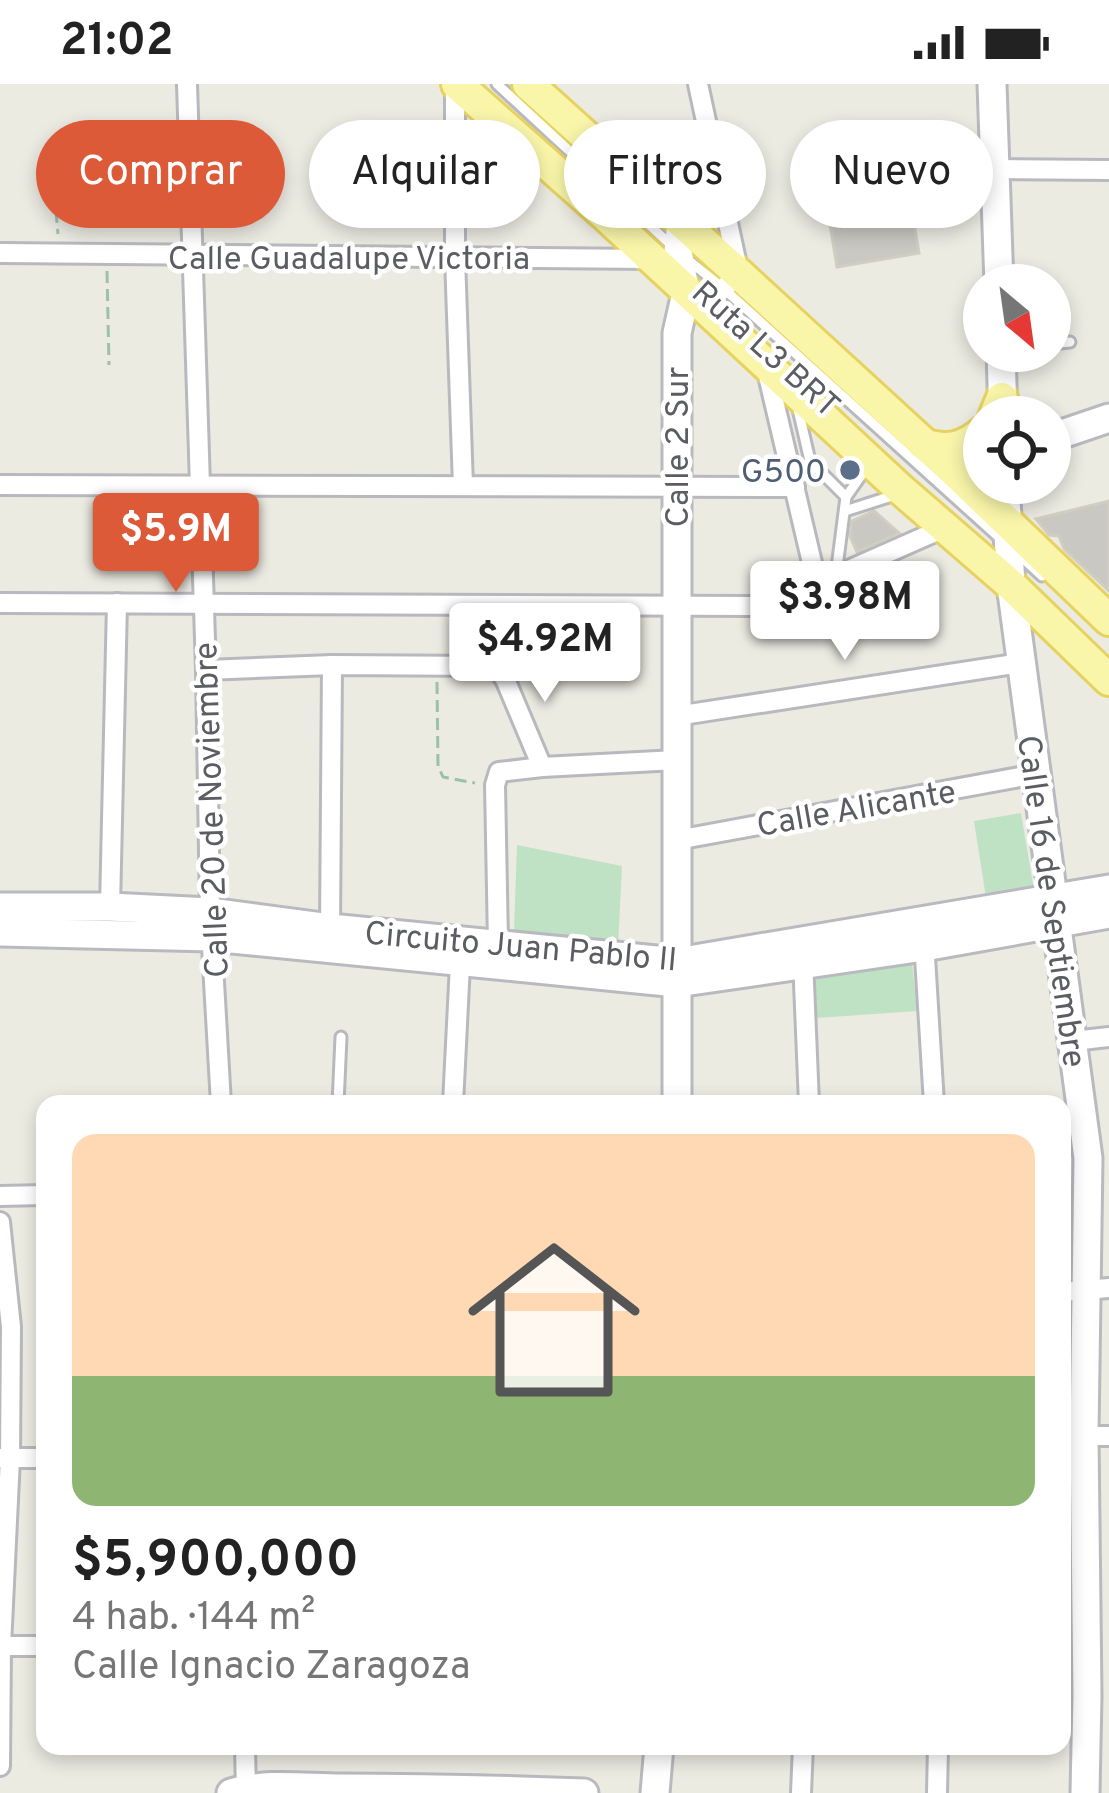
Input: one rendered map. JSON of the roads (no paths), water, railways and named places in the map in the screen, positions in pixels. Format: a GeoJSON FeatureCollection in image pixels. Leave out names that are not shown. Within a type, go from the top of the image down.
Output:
{"type":"FeatureCollection","features":[{"type":"Feature","properties":{"kind":"main road"},"geometry":{"type":"LineString","coordinates":[[456,84],[692,273],[923,444],[1109,680]]}},
{"type":"Feature","properties":{"kind":"main road"},"geometry":{"type":"LineString","coordinates":[[527,84],[692,273],[766,367],[944,529],[1009,558],[1101,620]]}},
{"type":"Feature","properties":{"kind":"main road"},"geometry":{"type":"LineString","coordinates":[[992,84],[998,264]]}},
{"type":"Feature","properties":{"kind":"main road","name":"Calle 2 Sur"},"geometry":{"type":"LineString","coordinates":[[677,1095],[677,333],[692,273]]}},
{"type":"Feature","properties":{"kind":"main road"},"geometry":{"type":"LineString","coordinates":[[1071,431],[1109,418]]}},
{"type":"Feature","properties":{"kind":"main road"},"geometry":{"type":"LineString","coordinates":[[923,444],[948,450],[963,446]]}},
{"type":"Feature","properties":{"kind":"main road","name":"Calle 16 de Septiembre"},"geometry":{"type":"LineString","coordinates":[[1006,504],[1021,663],[1054,910],[1073,1041],[1098,1157],[1085,1290],[1085,1436],[1096,1567],[1098,1695],[1085,1793]]}},
{"type":"Feature","properties":{"kind":"main road","name":"Circuito Juan Pablo II"},"geometry":{"type":"LineString","coordinates":[[0,907],[110,907],[460,964],[677,973],[1054,910],[1109,889]]}},
{"type":"Feature","properties":{"kind":"main road","name":"Circuito Juan Pablo II"},"geometry":{"type":"LineString","coordinates":[[1054,910],[1109,914]]}},
{"type":"Feature","properties":{"kind":"main road","name":"Circuito Juan Pablo II"},"geometry":{"type":"LineString","coordinates":[[0,932],[211,925],[330,928],[498,943],[677,973]]}},
{"type":"Feature","properties":{"kind":"main road"},"geometry":{"type":"LineString","coordinates":[[656,1793],[658,1755]]}},
{"type":"Feature","properties":{"kind":"main road"},"geometry":{"type":"LineString","coordinates":[[241,1792],[584,1793]]}},
{"type":"Feature","properties":{"kind":"street","name":"Calle 20 de Noviembre"},"geometry":{"type":"LineString","coordinates":[[187,84],[211,925],[220,1095]]}},
{"type":"Feature","properties":{"kind":"street"},"geometry":{"type":"LineString","coordinates":[[456,84],[455,258],[463,486]]}},
{"type":"Feature","properties":{"kind":"street"},"geometry":{"type":"LineString","coordinates":[[692,273],[698,84]]}},
{"type":"Feature","properties":{"kind":"street"},"geometry":{"type":"LineString","coordinates":[[995,169],[1109,170]]}},
{"type":"Feature","properties":{"kind":"street","name":"Calle Guadalupe Victoria"},"geometry":{"type":"LineString","coordinates":[[0,254],[455,258],[692,273]]}},
{"type":"Feature","properties":{"kind":"street"},"geometry":{"type":"LineString","coordinates":[[766,367],[817,584]]}},
{"type":"Feature","properties":{"kind":"street"},"geometry":{"type":"LineString","coordinates":[[0,485],[795,487]]}},
{"type":"Feature","properties":{"kind":"street"},"geometry":{"type":"LineString","coordinates":[[0,603],[753,607],[944,529]]}},
{"type":"Feature","properties":{"kind":"street"},"geometry":{"type":"LineString","coordinates":[[110,907],[117,603]]}},
{"type":"Feature","properties":{"kind":"street"},"geometry":{"type":"LineString","coordinates":[[676,716],[1021,663]]}},
{"type":"Feature","properties":{"kind":"street"},"geometry":{"type":"LineString","coordinates":[[330,928],[332,665]]}},
{"type":"Feature","properties":{"kind":"street"},"geometry":{"type":"LineString","coordinates":[[206,670],[490,666],[499,670],[542,767]]}},
{"type":"Feature","properties":{"kind":"street"},"geometry":{"type":"LineString","coordinates":[[498,943],[495,778],[506,770],[677,760]]}},
{"type":"Feature","properties":{"kind":"street","name":"Calle Alicante"},"geometry":{"type":"LineString","coordinates":[[677,840],[1036,774]]}},
{"type":"Feature","properties":{"kind":"street"},"geometry":{"type":"LineString","coordinates":[[923,934],[933,1095]]}},
{"type":"Feature","properties":{"kind":"street"},"geometry":{"type":"LineString","coordinates":[[802,951],[809,1095]]}},
{"type":"Feature","properties":{"kind":"street"},"geometry":{"type":"LineString","coordinates":[[453,1095],[460,964]]}},
{"type":"Feature","properties":{"kind":"street"},"geometry":{"type":"LineString","coordinates":[[1073,1041],[1109,1037]]}},
{"type":"Feature","properties":{"kind":"street"},"geometry":{"type":"LineString","coordinates":[[0,1196],[36,1195]]}},
{"type":"Feature","properties":{"kind":"street"},"geometry":{"type":"LineString","coordinates":[[0,1222],[10,1327],[0,1766]]}},
{"type":"Feature","properties":{"kind":"street"},"geometry":{"type":"LineString","coordinates":[[5,1458],[36,1458]]}},
{"type":"Feature","properties":{"kind":"street"},"geometry":{"type":"LineString","coordinates":[[1,1646],[36,1646]]}},
{"type":"Feature","properties":{"kind":"street"},"geometry":{"type":"LineString","coordinates":[[241,1792],[243,1755]]}},
{"type":"Feature","properties":{"kind":"street"},"geometry":{"type":"LineString","coordinates":[[801,1793],[803,1755]]}},
{"type":"Feature","properties":{"kind":"street"},"geometry":{"type":"LineString","coordinates":[[937,1793],[938,1755]]}},
{"type":"Feature","properties":{"kind":"lane"},"geometry":{"type":"LineString","coordinates":[[497,84],[692,273]]}},
{"type":"Feature","properties":{"kind":"lane"},"geometry":{"type":"LineString","coordinates":[[544,145],[1009,558],[1059,591]]}},
{"type":"Feature","properties":{"kind":"lane"},"geometry":{"type":"LineString","coordinates":[[794,392],[810,461],[846,497]]}},
{"type":"Feature","properties":{"kind":"lane"},"geometry":{"type":"LineString","coordinates":[[836,575],[846,497],[871,462]]}},
{"type":"Feature","properties":{"kind":"lane"},"geometry":{"type":"LineString","coordinates":[[844,511],[903,492]]}},
{"type":"Feature","properties":{"kind":"lane"},"geometry":{"type":"LineString","coordinates":[[1101,620],[1109,636]]}},
{"type":"Feature","properties":{"kind":"lane"},"geometry":{"type":"LineString","coordinates":[[338,1095],[341,1037]]}},
{"type":"Feature","properties":{"kind":"place","name":"G500"},"geometry":{"type":"Point","coordinates":[850,470]}}]}
